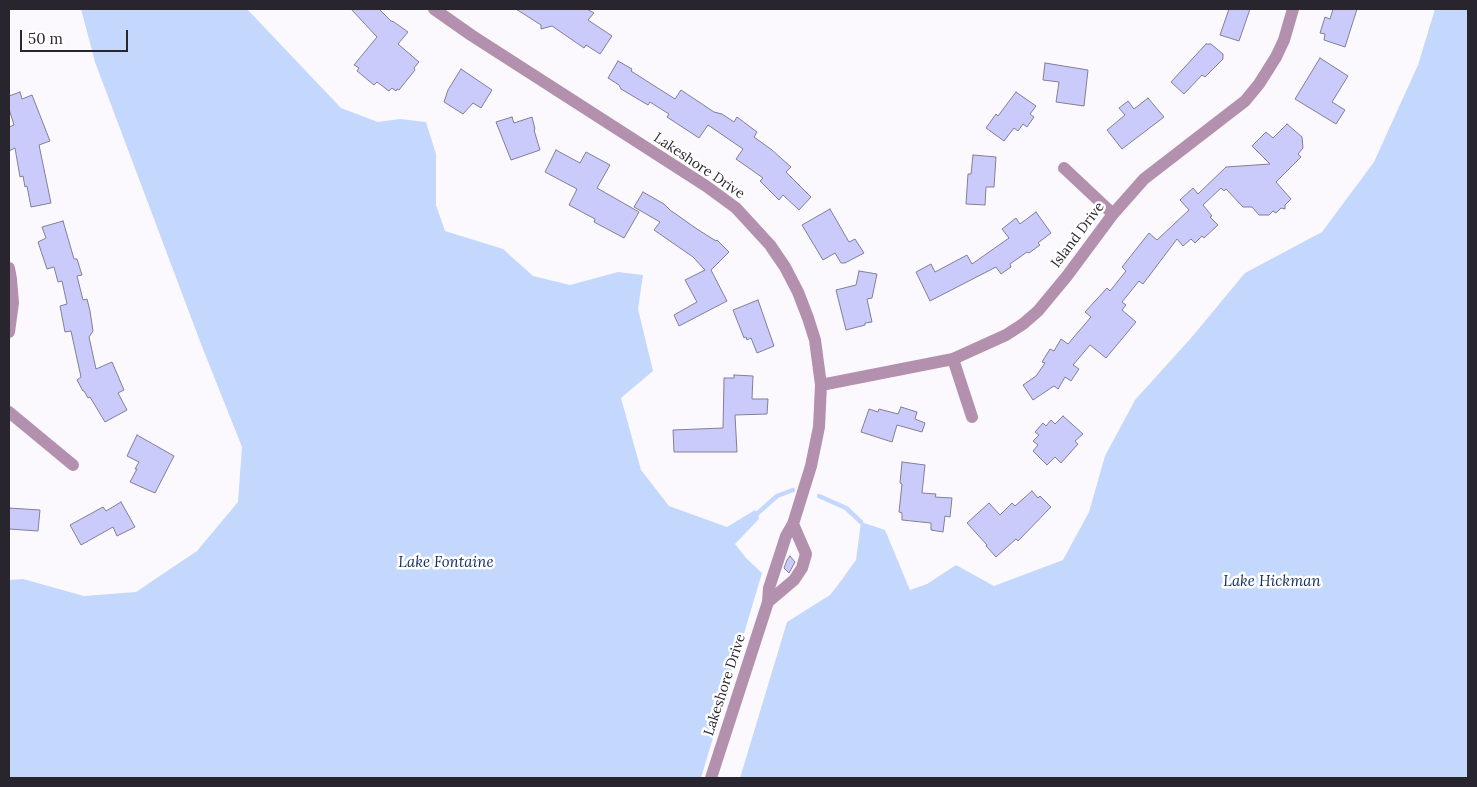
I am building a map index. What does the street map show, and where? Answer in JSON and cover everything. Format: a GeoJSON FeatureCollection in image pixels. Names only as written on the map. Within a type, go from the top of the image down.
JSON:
{"type":"FeatureCollection","features":[{"type":"Feature","properties":{"kind":"street","name":"Lakeshore Drive"},"geometry":{"type":"LineString","coordinates":[[434,9],[471,35],[706,186],[736,208],[770,245],[785,267],[798,292],[815,340],[821,385],[819,427],[811,466],[793,524],[783,545],[770,588],[768,602],[711,778]]}},
{"type":"Feature","properties":{"kind":"street","name":"Island Drive"},"geometry":{"type":"LineString","coordinates":[[821,385],[953,358],[1006,335],[1023,324],[1038,311],[1067,276],[1112,214],[1144,179],[1245,101],[1259,84],[1276,57],[1284,40],[1293,9]]}},
{"type":"Feature","properties":{"kind":"street"},"geometry":{"type":"LineString","coordinates":[[1064,168],[1112,214]]}},
{"type":"Feature","properties":{"kind":"street"},"geometry":{"type":"LineString","coordinates":[[9,268],[13,303],[9,332]]}},
{"type":"Feature","properties":{"kind":"street"},"geometry":{"type":"LineString","coordinates":[[953,358],[972,418]]}},
{"type":"Feature","properties":{"kind":"street"},"geometry":{"type":"LineString","coordinates":[[9,412],[74,465]]}},
{"type":"Feature","properties":{"kind":"street"},"geometry":{"type":"LineString","coordinates":[[768,602],[794,580],[802,568],[806,554],[793,524]]}},
{"type":"Feature","properties":{"kind":"water","name":"Lake Fontaine"},"geometry":{"type":"Polygon","coordinates":[[[81,9],[247,9],[341,108],[378,122],[400,119],[426,122],[436,154],[436,205],[445,231],[503,249],[533,276],[570,285],[618,272],[643,275],[638,309],[653,371],[621,398],[641,470],[669,506],[727,527],[755,510],[758,513],[759,519],[735,544],[762,573],[701,778],[9,778],[9,580],[23,579],[84,596],[136,592],[197,551],[238,502],[242,447],[201,344],[95,62],[81,9]]]}},
{"type":"Feature","properties":{"kind":"water","name":"Lake Hickman"},"geometry":{"type":"Polygon","coordinates":[[[1435,9],[1468,9],[1468,778],[740,778],[787,622],[830,595],[838,585],[856,560],[861,522],[885,530],[910,590],[927,584],[956,565],[994,586],[1063,560],[1089,512],[1105,456],[1135,400],[1191,338],[1245,273],[1322,232],[1374,162],[1418,65],[1435,9]]]}},
{"type":"Feature","properties":{"kind":"building"},"geometry":{"type":"Polygon","coordinates":[[[351,9],[379,9],[391,21],[408,32],[398,44],[419,62],[399,90],[397,89],[396,91],[392,88],[389,91],[377,82],[374,85],[357,71],[359,68],[354,65],[377,37],[351,9]]]}},
{"type":"Feature","properties":{"kind":"building"},"geometry":{"type":"Polygon","coordinates":[[[516,9],[587,9],[594,13],[588,20],[612,36],[600,54],[586,45],[584,48],[552,26],[541,29],[541,25],[516,9]]]}},
{"type":"Feature","properties":{"kind":"building"},"geometry":{"type":"Polygon","coordinates":[[[1229,9],[1250,9],[1239,41],[1220,35],[1229,9]]]}},
{"type":"Feature","properties":{"kind":"building"},"geometry":{"type":"Polygon","coordinates":[[[1333,9],[1357,9],[1345,47],[1324,40],[1325,34],[1320,33],[1325,17],[1330,19],[1333,9]]]}},
{"type":"Feature","properties":{"kind":"building"},"geometry":{"type":"Polygon","coordinates":[[[1206,44],[1211,44],[1223,54],[1223,59],[1205,77],[1202,75],[1184,94],[1171,82],[1206,44]]]}},
{"type":"Feature","properties":{"kind":"building"},"geometry":{"type":"Polygon","coordinates":[[[1320,58],[1348,76],[1332,102],[1345,110],[1336,124],[1295,99],[1320,58]]]}},
{"type":"Feature","properties":{"kind":"building"},"geometry":{"type":"Polygon","coordinates":[[[618,61],[675,99],[681,90],[714,112],[722,114],[734,122],[737,117],[757,132],[754,137],[791,167],[786,172],[811,197],[799,210],[783,195],[779,200],[760,181],[763,178],[736,159],[743,149],[708,125],[699,138],[667,117],[669,114],[650,102],[648,105],[621,89],[619,85],[608,78],[618,61]]]}},
{"type":"Feature","properties":{"kind":"building"},"geometry":{"type":"Polygon","coordinates":[[[1045,63],[1088,70],[1084,106],[1056,102],[1059,82],[1043,80],[1045,63]]]}},
{"type":"Feature","properties":{"kind":"building"},"geometry":{"type":"Polygon","coordinates":[[[461,69],[492,90],[481,108],[473,103],[463,114],[444,102],[448,90],[461,69]]]}},
{"type":"Feature","properties":{"kind":"building"},"geometry":{"type":"Polygon","coordinates":[[[20,92],[22,99],[32,95],[50,141],[39,145],[51,203],[31,207],[27,186],[25,187],[23,176],[20,177],[15,148],[9,151],[9,127],[14,125],[9,109],[9,96],[20,92]]]}},
{"type":"Feature","properties":{"kind":"building"},"geometry":{"type":"Polygon","coordinates":[[[1016,92],[1036,106],[1030,114],[1034,117],[1027,127],[1023,124],[1018,131],[1014,128],[1004,141],[986,128],[996,114],[998,116],[1016,92]]]}},
{"type":"Feature","properties":{"kind":"building"},"geometry":{"type":"Polygon","coordinates":[[[1148,98],[1164,117],[1122,149],[1107,130],[1125,115],[1119,108],[1128,101],[1134,109],[1148,98]]]}},
{"type":"Feature","properties":{"kind":"building"},"geometry":{"type":"Polygon","coordinates":[[[512,117],[514,123],[532,117],[540,150],[511,160],[496,122],[512,117]]]}},
{"type":"Feature","properties":{"kind":"building"},"geometry":{"type":"Polygon","coordinates":[[[1287,124],[1302,137],[1303,148],[1298,154],[1301,157],[1276,182],[1291,199],[1285,205],[1285,209],[1281,208],[1276,213],[1273,211],[1269,215],[1259,215],[1252,207],[1243,207],[1226,189],[1224,191],[1221,188],[1203,205],[1212,216],[1210,217],[1218,225],[1204,238],[1202,236],[1195,243],[1191,239],[1183,246],[1177,239],[1143,284],[1139,281],[1122,302],[1126,305],[1122,310],[1136,322],[1106,358],[1090,345],[1073,365],[1079,369],[1071,381],[1065,377],[1058,389],[1054,386],[1033,400],[1023,385],[1036,376],[1045,363],[1042,362],[1050,349],[1054,351],[1061,339],[1068,344],[1091,317],[1085,312],[1107,288],[1110,291],[1126,271],[1122,267],[1149,233],[1157,240],[1189,210],[1180,200],[1193,188],[1198,194],[1226,167],[1270,164],[1252,146],[1266,132],[1273,138],[1287,124]]]}},
{"type":"Feature","properties":{"kind":"building"},"geometry":{"type":"Polygon","coordinates":[[[556,150],[580,163],[586,152],[610,165],[597,188],[639,212],[624,238],[594,222],[595,219],[569,205],[577,189],[545,172],[556,150]]]}},
{"type":"Feature","properties":{"kind":"building"},"geometry":{"type":"Polygon","coordinates":[[[973,155],[996,157],[994,187],[986,187],[985,205],[966,204],[968,174],[971,174],[973,155]]]}},
{"type":"Feature","properties":{"kind":"building"},"geometry":{"type":"Polygon","coordinates":[[[643,192],[664,204],[697,229],[717,240],[729,252],[711,270],[727,301],[679,326],[674,315],[697,302],[685,280],[705,270],[693,257],[654,230],[660,222],[634,207],[643,192]]]}},
{"type":"Feature","properties":{"kind":"building"},"geometry":{"type":"Polygon","coordinates":[[[830,209],[849,242],[855,239],[864,253],[845,263],[841,263],[835,253],[823,260],[802,225],[830,209]]]}},
{"type":"Feature","properties":{"kind":"building"},"geometry":{"type":"Polygon","coordinates":[[[1036,212],[1051,233],[1038,243],[1040,245],[1010,264],[1011,267],[1001,274],[996,267],[930,301],[916,272],[931,264],[935,272],[967,255],[972,264],[1009,238],[1002,229],[1016,218],[1020,224],[1036,212]]]}},
{"type":"Feature","properties":{"kind":"building"},"geometry":{"type":"Polygon","coordinates":[[[63,221],[74,259],[77,259],[82,275],[77,276],[83,300],[87,299],[90,311],[93,331],[89,337],[96,369],[112,362],[124,390],[118,393],[127,410],[105,422],[77,380],[81,377],[71,331],[65,332],[60,306],[67,304],[62,281],[58,282],[54,267],[47,269],[38,242],[46,238],[42,227],[63,221]]]}},
{"type":"Feature","properties":{"kind":"building"},"geometry":{"type":"Polygon","coordinates":[[[859,271],[877,274],[872,298],[867,299],[872,322],[846,330],[836,290],[856,285],[859,271]]]}},
{"type":"Feature","properties":{"kind":"building"},"geometry":{"type":"Polygon","coordinates":[[[758,300],[774,346],[757,353],[751,338],[747,340],[746,337],[744,338],[733,310],[758,300]]]}},
{"type":"Feature","properties":{"kind":"building"},"geometry":{"type":"Polygon","coordinates":[[[734,375],[753,376],[752,399],[768,399],[767,414],[735,415],[737,452],[674,452],[673,430],[723,428],[724,378],[734,378],[734,375]]]}},
{"type":"Feature","properties":{"kind":"building"},"geometry":{"type":"Polygon","coordinates":[[[901,407],[917,412],[915,419],[925,423],[922,432],[897,425],[892,442],[861,432],[869,409],[878,412],[879,409],[898,414],[901,407]]]}},
{"type":"Feature","properties":{"kind":"building"},"geometry":{"type":"Polygon","coordinates":[[[1063,416],[1083,434],[1075,441],[1078,444],[1061,463],[1055,457],[1047,465],[1033,451],[1038,445],[1033,441],[1039,435],[1035,432],[1043,423],[1046,426],[1051,420],[1055,424],[1063,416]]]}},
{"type":"Feature","properties":{"kind":"building"},"geometry":{"type":"Polygon","coordinates":[[[137,435],[174,456],[155,493],[130,482],[139,462],[127,456],[137,435]]]}},
{"type":"Feature","properties":{"kind":"building"},"geometry":{"type":"Polygon","coordinates":[[[902,462],[925,465],[922,493],[936,494],[935,497],[952,498],[950,517],[945,516],[943,532],[931,530],[931,523],[902,520],[902,513],[899,512],[902,462]]]}},
{"type":"Feature","properties":{"kind":"building"},"geometry":{"type":"Polygon","coordinates":[[[1032,491],[1051,507],[1018,541],[1016,539],[996,557],[967,523],[989,503],[1000,515],[1012,503],[1015,506],[1032,491]]]}},
{"type":"Feature","properties":{"kind":"building"},"geometry":{"type":"Polygon","coordinates":[[[121,502],[135,527],[117,536],[113,527],[81,545],[70,525],[103,507],[106,511],[121,502]]]}},
{"type":"Feature","properties":{"kind":"building"},"geometry":{"type":"Polygon","coordinates":[[[9,508],[40,510],[38,531],[9,529],[9,508]]]}},
{"type":"Feature","properties":{"kind":"building"},"geometry":{"type":"Polygon","coordinates":[[[790,556],[795,562],[789,573],[784,568],[790,556]]]}},
{"type":"Feature","properties":{"kind":"waterway"},"geometry":{"type":"LineString","coordinates":[[758,513],[777,496],[793,490]]}},
{"type":"Feature","properties":{"kind":"waterway"},"geometry":{"type":"LineString","coordinates":[[819,496],[846,508],[861,522]]}}]}
